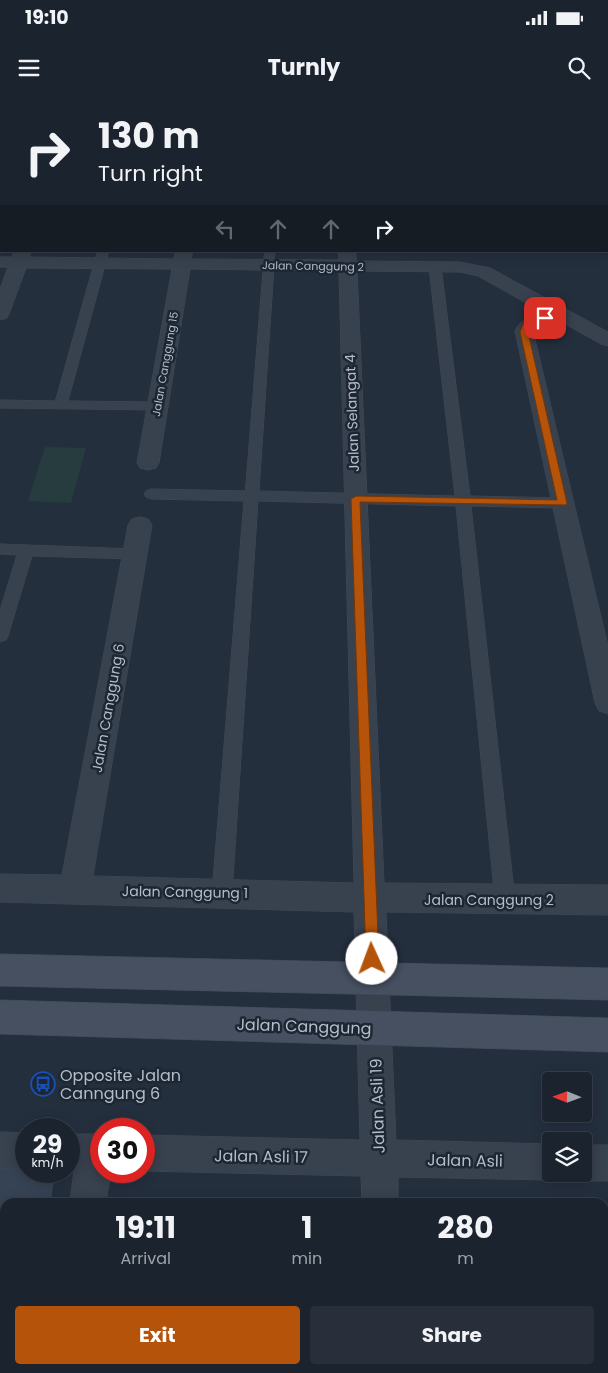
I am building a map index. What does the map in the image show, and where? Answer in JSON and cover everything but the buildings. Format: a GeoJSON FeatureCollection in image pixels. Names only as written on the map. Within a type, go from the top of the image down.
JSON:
{"type":"FeatureCollection","features":[{"type":"Feature","properties":{"kind":"main road"},"geometry":{"type":"LineString","coordinates":[[0,970],[608,984]]}},
{"type":"Feature","properties":{"kind":"main road","name":"Jalan Canggung"},"geometry":{"type":"LineString","coordinates":[[0,1017],[608,1035]]}},
{"type":"Feature","properties":{"kind":"street","name":"Jalan Canggung 2"},"geometry":{"type":"LineString","coordinates":[[0,262],[21,257],[269,258],[347,259],[435,267],[460,267],[484,272],[608,340]]}},
{"type":"Feature","properties":{"kind":"street"},"geometry":{"type":"LineString","coordinates":[[0,314],[21,257]]}},
{"type":"Feature","properties":{"kind":"street","name":"Jalan Canggung 15"},"geometry":{"type":"LineString","coordinates":[[148,463],[183,258]]}},
{"type":"Feature","properties":{"kind":"street","name":"Jalan Selangat 4"},"geometry":{"type":"LineString","coordinates":[[347,259],[373,979]]}},
{"type":"Feature","properties":{"kind":"street"},"geometry":{"type":"LineString","coordinates":[[561,313],[530,324],[524,328],[524,332],[608,703]]}},
{"type":"Feature","properties":{"kind":"street","name":"Jalan Canggung 6"},"geometry":{"type":"LineString","coordinates":[[75,890],[140,525]]}},
{"type":"Feature","properties":{"kind":"street","name":"Jalan Canggung 1"},"geometry":{"type":"LineString","coordinates":[[0,888],[222,893],[370,899]]}},
{"type":"Feature","properties":{"kind":"street","name":"Jalan Canggung 2"},"geometry":{"type":"LineString","coordinates":[[370,899],[608,900]]}},
{"type":"Feature","properties":{"kind":"street","name":"Jalan Asli 19"},"geometry":{"type":"LineString","coordinates":[[373,979],[380,1198]]}},
{"type":"Feature","properties":{"kind":"street"},"geometry":{"type":"LineString","coordinates":[[0,1150],[15,1151]]}},
{"type":"Feature","properties":{"kind":"street"},"geometry":{"type":"LineString","coordinates":[[88,1152],[88,1198]]}},
{"type":"Feature","properties":{"kind":"street","name":"Jalan Asli 17"},"geometry":{"type":"LineString","coordinates":[[155,1153],[379,1158]]}},
{"type":"Feature","properties":{"kind":"street","name":"Jalan Asli"},"geometry":{"type":"LineString","coordinates":[[379,1158],[542,1162]]}},
{"type":"Feature","properties":{"kind":"street"},"geometry":{"type":"LineString","coordinates":[[592,1163],[608,1163]]}},
{"type":"Feature","properties":{"kind":"lane"},"geometry":{"type":"LineString","coordinates":[[60,405],[102,258]]}},
{"type":"Feature","properties":{"kind":"lane"},"geometry":{"type":"LineString","coordinates":[[222,893],[269,258]]}},
{"type":"Feature","properties":{"kind":"lane"},"geometry":{"type":"LineString","coordinates":[[435,267],[463,501],[506,900]]}},
{"type":"Feature","properties":{"kind":"lane"},"geometry":{"type":"LineString","coordinates":[[0,404],[158,406]]}},
{"type":"Feature","properties":{"kind":"lane"},"geometry":{"type":"LineString","coordinates":[[152,494],[562,503]]}},
{"type":"Feature","properties":{"kind":"lane"},"geometry":{"type":"LineString","coordinates":[[0,549],[135,554]]}},
{"type":"Feature","properties":{"kind":"lane"},"geometry":{"type":"LineString","coordinates":[[0,636],[26,550]]}},
{"type":"Feature","properties":{"kind":"green space"},"geometry":{"type":"Polygon","coordinates":[[[45,447],[86,448],[71,503],[28,501],[45,447]]]}},
{"type":"Feature","properties":{"kind":"place","name":"Opposite Jalan Canngung 6"},"geometry":{"type":"Point","coordinates":[43,1084]}},
{"type":"Feature","properties":{"kind":"route"},"geometry":{"type":"LineString","coordinates":[[372,959],[356,499],[562,503],[524,332],[526,326],[545,318]]}}]}
